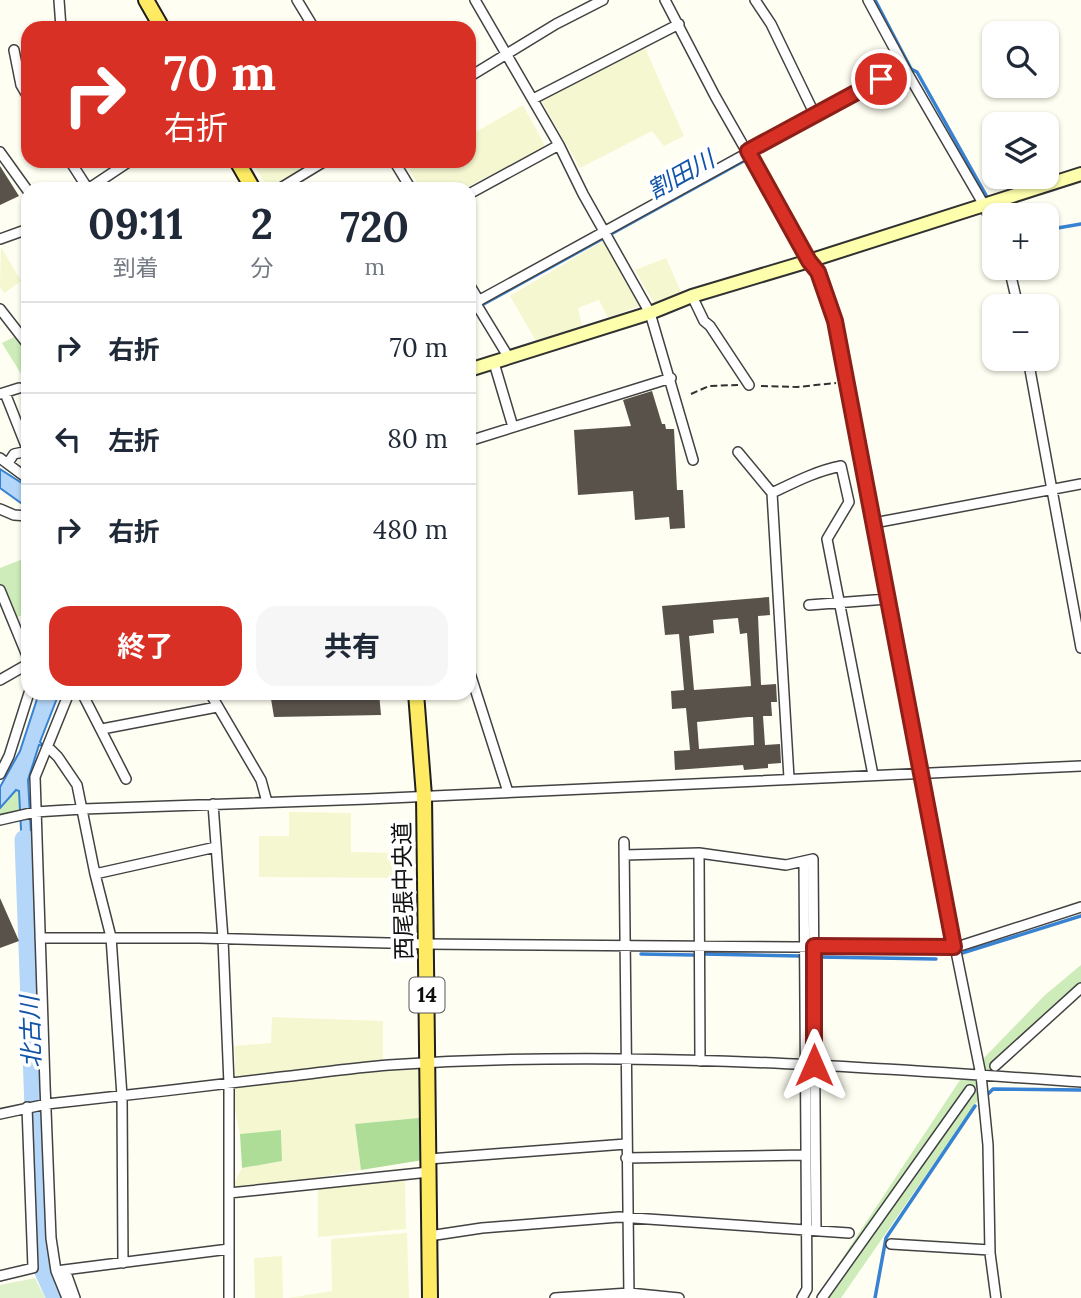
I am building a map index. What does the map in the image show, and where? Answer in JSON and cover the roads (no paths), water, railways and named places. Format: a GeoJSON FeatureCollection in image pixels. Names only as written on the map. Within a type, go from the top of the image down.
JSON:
{"type":"FeatureCollection","features":[{"type":"Feature","properties":{"kind":"main road"},"geometry":{"type":"LineString","coordinates":[[146,0],[158,21]]}},
{"type":"Feature","properties":{"kind":"main road","name":"西尾張中央道"},"geometry":{"type":"LineString","coordinates":[[417,700],[424,796],[430,1298]]}},
{"type":"Feature","properties":{"kind":"street"},"geometry":{"type":"LineString","coordinates":[[59,0],[60,21]]}},
{"type":"Feature","properties":{"kind":"street"},"geometry":{"type":"LineString","coordinates":[[297,0],[310,21]]}},
{"type":"Feature","properties":{"kind":"street"},"geometry":{"type":"LineString","coordinates":[[475,0],[559,145],[650,313],[693,460]]}},
{"type":"Feature","properties":{"kind":"street"},"geometry":{"type":"LineString","coordinates":[[476,72],[506,53],[604,0]]}},
{"type":"Feature","properties":{"kind":"street"},"geometry":{"type":"LineString","coordinates":[[665,0],[715,96],[809,261],[818,272],[828,297],[842,350],[920,773],[981,1075],[988,1145],[990,1250],[996,1298]]}},
{"type":"Feature","properties":{"kind":"street"},"geometry":{"type":"LineString","coordinates":[[755,0],[771,24],[815,115]]}},
{"type":"Feature","properties":{"kind":"street"},"geometry":{"type":"LineString","coordinates":[[868,0],[905,70],[983,203]]}},
{"type":"Feature","properties":{"kind":"street"},"geometry":{"type":"LineString","coordinates":[[533,99],[679,24]]}},
{"type":"Feature","properties":{"kind":"street"},"geometry":{"type":"LineString","coordinates":[[13,50],[21,85]]}},
{"type":"Feature","properties":{"kind":"street"},"geometry":{"type":"LineString","coordinates":[[509,358],[476,305],[749,155],[815,115],[905,70]]}},
{"type":"Feature","properties":{"kind":"street"},"geometry":{"type":"LineString","coordinates":[[476,190],[559,145]]}},
{"type":"Feature","properties":{"kind":"street"},"geometry":{"type":"LineString","coordinates":[[0,152],[22,182]]}},
{"type":"Feature","properties":{"kind":"street"},"geometry":{"type":"LineString","coordinates":[[99,182],[120,168]]}},
{"type":"Feature","properties":{"kind":"street"},"geometry":{"type":"LineString","coordinates":[[290,182],[314,168]]}},
{"type":"Feature","properties":{"kind":"street"},"geometry":{"type":"LineString","coordinates":[[990,203],[1081,174]]}},
{"type":"Feature","properties":{"kind":"street"},"geometry":{"type":"LineString","coordinates":[[476,368],[650,313],[692,296],[982,206]]}},
{"type":"Feature","properties":{"kind":"street"},"geometry":{"type":"LineString","coordinates":[[0,239],[21,232]]}},
{"type":"Feature","properties":{"kind":"street"},"geometry":{"type":"LineString","coordinates":[[692,296],[704,321],[749,385]]}},
{"type":"Feature","properties":{"kind":"street"},"geometry":{"type":"LineString","coordinates":[[0,309],[21,333]]}},
{"type":"Feature","properties":{"kind":"street"},"geometry":{"type":"LineString","coordinates":[[494,363],[513,427]]}},
{"type":"Feature","properties":{"kind":"street"},"geometry":{"type":"LineString","coordinates":[[1030,371],[1081,648]]}},
{"type":"Feature","properties":{"kind":"street"},"geometry":{"type":"LineString","coordinates":[[476,439],[671,378]]}},
{"type":"Feature","properties":{"kind":"street"},"geometry":{"type":"LineString","coordinates":[[19,388],[2,393],[21,435]]}},
{"type":"Feature","properties":{"kind":"street"},"geometry":{"type":"LineString","coordinates":[[21,452],[4,461],[21,474]]}},
{"type":"Feature","properties":{"kind":"street"},"geometry":{"type":"LineString","coordinates":[[738,452],[772,493],[789,778]]}},
{"type":"Feature","properties":{"kind":"street"},"geometry":{"type":"LineString","coordinates":[[772,493],[824,469],[841,466],[849,502],[827,539],[873,775]]}},
{"type":"Feature","properties":{"kind":"street"},"geometry":{"type":"LineString","coordinates":[[874,523],[1081,484]]}},
{"type":"Feature","properties":{"kind":"street"},"geometry":{"type":"LineString","coordinates":[[0,509],[21,515]]}},
{"type":"Feature","properties":{"kind":"street"},"geometry":{"type":"LineString","coordinates":[[0,519],[21,512]]}},
{"type":"Feature","properties":{"kind":"street"},"geometry":{"type":"LineString","coordinates":[[0,590],[21,641]]}},
{"type":"Feature","properties":{"kind":"street"},"geometry":{"type":"LineString","coordinates":[[809,606],[887,599]]}},
{"type":"Feature","properties":{"kind":"street"},"geometry":{"type":"LineString","coordinates":[[0,680],[21,668]]}},
{"type":"Feature","properties":{"kind":"street"},"geometry":{"type":"LineString","coordinates":[[476,692],[508,792]]}},
{"type":"Feature","properties":{"kind":"street"},"geometry":{"type":"LineString","coordinates":[[0,774],[9,756],[27,700]]}},
{"type":"Feature","properties":{"kind":"street"},"geometry":{"type":"LineString","coordinates":[[66,700],[36,777],[34,813],[51,1238],[67,1298]]}},
{"type":"Feature","properties":{"kind":"street"},"geometry":{"type":"LineString","coordinates":[[86,700],[126,779]]}},
{"type":"Feature","properties":{"kind":"street"},"geometry":{"type":"LineString","coordinates":[[214,700],[261,780],[267,802]]}},
{"type":"Feature","properties":{"kind":"street"},"geometry":{"type":"LineString","coordinates":[[102,729],[217,707]]}},
{"type":"Feature","properties":{"kind":"street"},"geometry":{"type":"LineString","coordinates":[[49,748],[77,785],[94,874],[111,937],[122,1096],[123,1263]]}},
{"type":"Feature","properties":{"kind":"street"},"geometry":{"type":"LineString","coordinates":[[0,820],[34,813],[83,809],[1081,766]]}},
{"type":"Feature","properties":{"kind":"street"},"geometry":{"type":"LineString","coordinates":[[213,804],[223,939],[229,1084],[229,1298]]}},
{"type":"Feature","properties":{"kind":"street"},"geometry":{"type":"LineString","coordinates":[[624,842],[629,1296]]}},
{"type":"Feature","properties":{"kind":"street"},"geometry":{"type":"LineString","coordinates":[[94,874],[216,847]]}},
{"type":"Feature","properties":{"kind":"street"},"geometry":{"type":"LineString","coordinates":[[624,855],[699,853],[786,864],[813,859],[809,946],[811,1230],[807,1289],[802,1298]]}},
{"type":"Feature","properties":{"kind":"street"},"geometry":{"type":"LineString","coordinates":[[699,853],[700,1061]]}},
{"type":"Feature","properties":{"kind":"street"},"geometry":{"type":"LineString","coordinates":[[40,938],[111,937],[426,944],[954,947],[1081,907]]}},
{"type":"Feature","properties":{"kind":"street"},"geometry":{"type":"LineString","coordinates":[[995,1066],[1081,988]]}},
{"type":"Feature","properties":{"kind":"street"},"geometry":{"type":"LineString","coordinates":[[0,1114],[29,1106],[387,1065],[544,1059],[810,1065],[1081,1082]]}},
{"type":"Feature","properties":{"kind":"street"},"geometry":{"type":"LineString","coordinates":[[810,1065],[806,1155],[811,1230]]}},
{"type":"Feature","properties":{"kind":"street"},"geometry":{"type":"LineString","coordinates":[[822,1298],[970,1090]]}},
{"type":"Feature","properties":{"kind":"street"},"geometry":{"type":"LineString","coordinates":[[0,1276],[33,1268],[29,1106]]}},
{"type":"Feature","properties":{"kind":"street"},"geometry":{"type":"LineString","coordinates":[[229,1193],[429,1166],[626,1144]]}},
{"type":"Feature","properties":{"kind":"street"},"geometry":{"type":"LineString","coordinates":[[626,1158],[806,1155]]}},
{"type":"Feature","properties":{"kind":"street"},"geometry":{"type":"LineString","coordinates":[[429,1236],[482,1228],[627,1217],[849,1233]]}},
{"type":"Feature","properties":{"kind":"street"},"geometry":{"type":"LineString","coordinates":[[891,1244],[990,1250]]}},
{"type":"Feature","properties":{"kind":"street"},"geometry":{"type":"LineString","coordinates":[[61,1270],[229,1249]]}},
{"type":"Feature","properties":{"kind":"street"},"geometry":{"type":"LineString","coordinates":[[61,1270],[75,1298]]}},
{"type":"Feature","properties":{"kind":"street"},"geometry":{"type":"LineString","coordinates":[[555,1298],[679,1298]]}},
{"type":"Feature","properties":{"kind":"water"},"geometry":{"type":"Polygon","coordinates":[[[0,469],[21,482],[21,503],[0,488],[0,469]]]}},
{"type":"Feature","properties":{"kind":"water"},"geometry":{"type":"Polygon","coordinates":[[[37,700],[56,700],[40,742],[44,746],[39,745],[28,780],[33,868],[23,868],[19,791],[16,790],[0,808],[0,787],[20,751],[37,700]]]}},
{"type":"Feature","properties":{"kind":"waterway"},"geometry":{"type":"LineString","coordinates":[[875,0],[911,69],[917,72],[987,197]]}},
{"type":"Feature","properties":{"kind":"waterway","name":"割田川"},"geometry":{"type":"LineString","coordinates":[[476,308],[911,69]]}},
{"type":"Feature","properties":{"kind":"waterway"},"geometry":{"type":"LineString","coordinates":[[1059,228],[1081,224]]}},
{"type":"Feature","properties":{"kind":"waterway","name":"北古川"},"geometry":{"type":"LineString","coordinates":[[25,840],[40,1241],[44,1269],[57,1298]]}},
{"type":"Feature","properties":{"kind":"waterway"},"geometry":{"type":"LineString","coordinates":[[959,954],[1081,916]]}},
{"type":"Feature","properties":{"kind":"waterway"},"geometry":{"type":"LineString","coordinates":[[641,954],[693,955]]}},
{"type":"Feature","properties":{"kind":"waterway"},"geometry":{"type":"LineString","coordinates":[[703,954],[800,956]]}},
{"type":"Feature","properties":{"kind":"waterway"},"geometry":{"type":"LineString","coordinates":[[819,957],[936,959]]}},
{"type":"Feature","properties":{"kind":"waterway"},"geometry":{"type":"LineString","coordinates":[[987,1095],[993,1089],[1081,1090]]}},
{"type":"Feature","properties":{"kind":"waterway"},"geometry":{"type":"LineString","coordinates":[[875,1298],[886,1238],[975,1106]]}}]}
